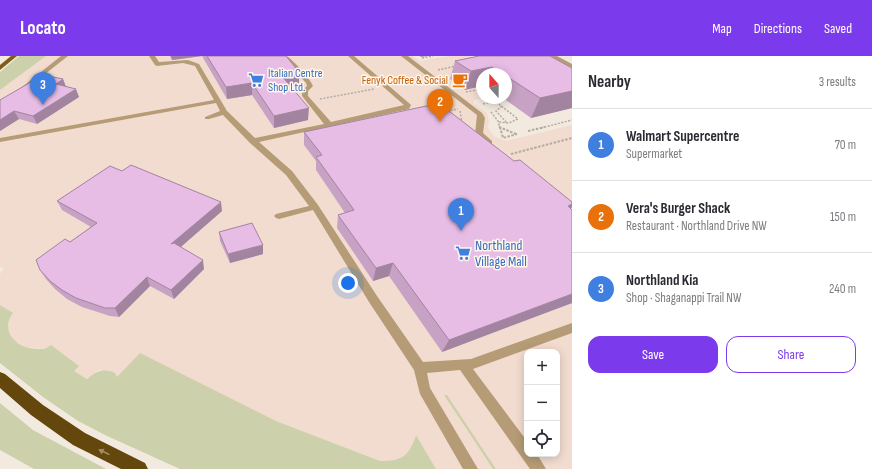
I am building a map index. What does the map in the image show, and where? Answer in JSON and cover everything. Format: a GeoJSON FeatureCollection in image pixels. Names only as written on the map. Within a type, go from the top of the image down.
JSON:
{"type":"FeatureCollection","features":[{"type":"Feature","properties":{"kind":"highway"},"geometry":{"type":"LineString","coordinates":[[0,379],[37,410],[79,439],[139,469]]}},
{"type":"Feature","properties":{"kind":"main road"},"geometry":{"type":"LineString","coordinates":[[0,68],[14,56]]}},
{"type":"Feature","properties":{"kind":"street"},"geometry":{"type":"LineString","coordinates":[[19,93],[64,56]]}},
{"type":"Feature","properties":{"kind":"street"},"geometry":{"type":"LineString","coordinates":[[152,56],[155,63],[160,65],[187,62],[194,63],[224,112],[253,141],[289,172],[315,207],[373,299],[420,368],[424,390],[471,469]]}},
{"type":"Feature","properties":{"kind":"street"},"geometry":{"type":"LineString","coordinates":[[285,56],[309,83],[310,86],[305,91],[305,96],[329,125]]}},
{"type":"Feature","properties":{"kind":"street"},"geometry":{"type":"LineString","coordinates":[[253,141],[406,109],[408,106],[351,56]]}},
{"type":"Feature","properties":{"kind":"street"},"geometry":{"type":"LineString","coordinates":[[404,56],[480,114],[479,134],[496,148]]}},
{"type":"Feature","properties":{"kind":"street"},"geometry":{"type":"LineString","coordinates":[[553,56],[572,66]]}},
{"type":"Feature","properties":{"kind":"street"},"geometry":{"type":"LineString","coordinates":[[0,140],[218,100]]}},
{"type":"Feature","properties":{"kind":"street"},"geometry":{"type":"LineString","coordinates":[[207,118],[224,112]]}},
{"type":"Feature","properties":{"kind":"street"},"geometry":{"type":"LineString","coordinates":[[279,216],[315,207]]}},
{"type":"Feature","properties":{"kind":"street"},"geometry":{"type":"LineString","coordinates":[[420,368],[464,366],[572,328]]}},
{"type":"Feature","properties":{"kind":"street"},"geometry":{"type":"LineString","coordinates":[[464,366],[538,469]]}},
{"type":"Feature","properties":{"kind":"path"},"geometry":{"type":"LineString","coordinates":[[419,58],[433,56]]}},
{"type":"Feature","properties":{"kind":"path"},"geometry":{"type":"LineString","coordinates":[[435,70],[458,66]]}},
{"type":"Feature","properties":{"kind":"path"},"geometry":{"type":"LineString","coordinates":[[446,68],[453,73]]}},
{"type":"Feature","properties":{"kind":"path"},"geometry":{"type":"LineString","coordinates":[[465,92],[476,89]]}},
{"type":"Feature","properties":{"kind":"path"},"geometry":{"type":"LineString","coordinates":[[498,122],[507,123],[518,119],[499,104]]}},
{"type":"Feature","properties":{"kind":"path"},"geometry":{"type":"LineString","coordinates":[[502,106],[496,111],[507,123]]}},
{"type":"Feature","properties":{"kind":"path"},"geometry":{"type":"LineString","coordinates":[[456,123],[462,126],[462,116],[459,108]]}},
{"type":"Feature","properties":{"kind":"path"},"geometry":{"type":"LineString","coordinates":[[528,131],[572,120]]}},
{"type":"Feature","properties":{"kind":"path"},"geometry":{"type":"LineString","coordinates":[[499,127],[506,129],[516,134],[503,138],[499,127]]}},
{"type":"Feature","properties":{"kind":"path"},"geometry":{"type":"LineString","coordinates":[[511,154],[572,138]]}},
{"type":"Feature","properties":{"kind":"shaded area"},"geometry":{"type":"Polygon","coordinates":[[[46,56],[413,56],[420,61],[448,56],[470,56],[489,68],[476,68],[476,100],[474,100],[474,103],[487,113],[489,121],[488,128],[495,137],[506,141],[572,125],[572,469],[436,469],[416,435],[411,450],[404,456],[396,461],[380,461],[276,421],[117,377],[109,370],[99,370],[87,379],[73,371],[79,366],[45,349],[26,347],[13,340],[7,328],[8,319],[12,313],[0,305],[0,274],[4,268],[0,267],[0,90],[46,56]]]}},
{"type":"Feature","properties":{"kind":"green space"},"geometry":{"type":"Polygon","coordinates":[[[19,56],[46,56],[0,90],[0,72],[19,56]]]}},
{"type":"Feature","properties":{"kind":"green space"},"geometry":{"type":"Polygon","coordinates":[[[0,305],[13,313],[8,324],[8,329],[12,338],[16,342],[33,349],[45,349],[51,345],[79,366],[74,371],[87,379],[103,370],[115,373],[117,377],[140,353],[276,421],[380,461],[394,460],[404,456],[411,448],[416,435],[436,469],[180,469],[107,436],[78,421],[43,397],[0,363],[0,305]]]}},
{"type":"Feature","properties":{"kind":"green space"},"geometry":{"type":"Polygon","coordinates":[[[444,395],[447,395],[496,469],[493,469],[444,395]]]}},
{"type":"Feature","properties":{"kind":"green space"},"geometry":{"type":"Polygon","coordinates":[[[0,403],[33,430],[106,469],[34,469],[0,450],[0,403]]]}},
{"type":"Feature","properties":{"kind":"building"},"geometry":{"type":"Polygon","coordinates":[[[207,56],[286,56],[299,72],[281,75],[309,108],[274,116],[252,83],[226,87],[207,56]]]}},
{"type":"Feature","properties":{"kind":"building"},"geometry":{"type":"Polygon","coordinates":[[[479,56],[550,56],[572,68],[572,91],[540,98],[512,80],[512,68],[476,68],[476,70],[471,71],[455,61],[479,56]]]}},
{"type":"Feature","properties":{"kind":"building"},"geometry":{"type":"Polygon","coordinates":[[[43,75],[63,79],[56,84],[76,89],[33,116],[14,111],[0,120],[0,100],[43,75]]]}},
{"type":"Feature","properties":{"kind":"building","name":"Northland Village Mall"},"geometry":{"type":"Polygon","coordinates":[[[431,105],[437,110],[445,108],[514,161],[520,160],[572,202],[572,204],[568,206],[572,210],[572,294],[449,340],[393,263],[376,268],[338,215],[354,210],[316,157],[322,155],[304,132],[431,105]]]}},
{"type":"Feature","properties":{"kind":"building"},"geometry":{"type":"Polygon","coordinates":[[[131,165],[221,202],[171,244],[174,243],[203,260],[171,290],[147,277],[115,308],[105,308],[76,298],[62,290],[50,281],[40,270],[36,260],[65,239],[70,242],[97,223],[57,201],[110,166],[122,171],[131,165]]]}},
{"type":"Feature","properties":{"kind":"building"},"geometry":{"type":"Polygon","coordinates":[[[252,223],[263,245],[228,254],[219,232],[252,223]]]}},
{"type":"Feature","properties":{"kind":"place","name":"Italian Centre Shop Ltd."},"geometry":{"type":"Point","coordinates":[256,80]}},
{"type":"Feature","properties":{"kind":"place","name":"Fenyk Coffee & Social"},"geometry":{"type":"Point","coordinates":[460,80]}},
{"type":"Feature","properties":{"kind":"place","name":"Northland Kia"},"geometry":{"type":"Point","coordinates":[43,105]}},
{"type":"Feature","properties":{"kind":"place","name":"Vera's Burger Shack"},"geometry":{"type":"Point","coordinates":[440,122]}},
{"type":"Feature","properties":{"kind":"place","name":"Walmart Supercentre"},"geometry":{"type":"Point","coordinates":[461,231]}},
{"type":"Feature","properties":{"kind":"place","name":"Northland Village Mall"},"geometry":{"type":"Point","coordinates":[463,253]}}]}
